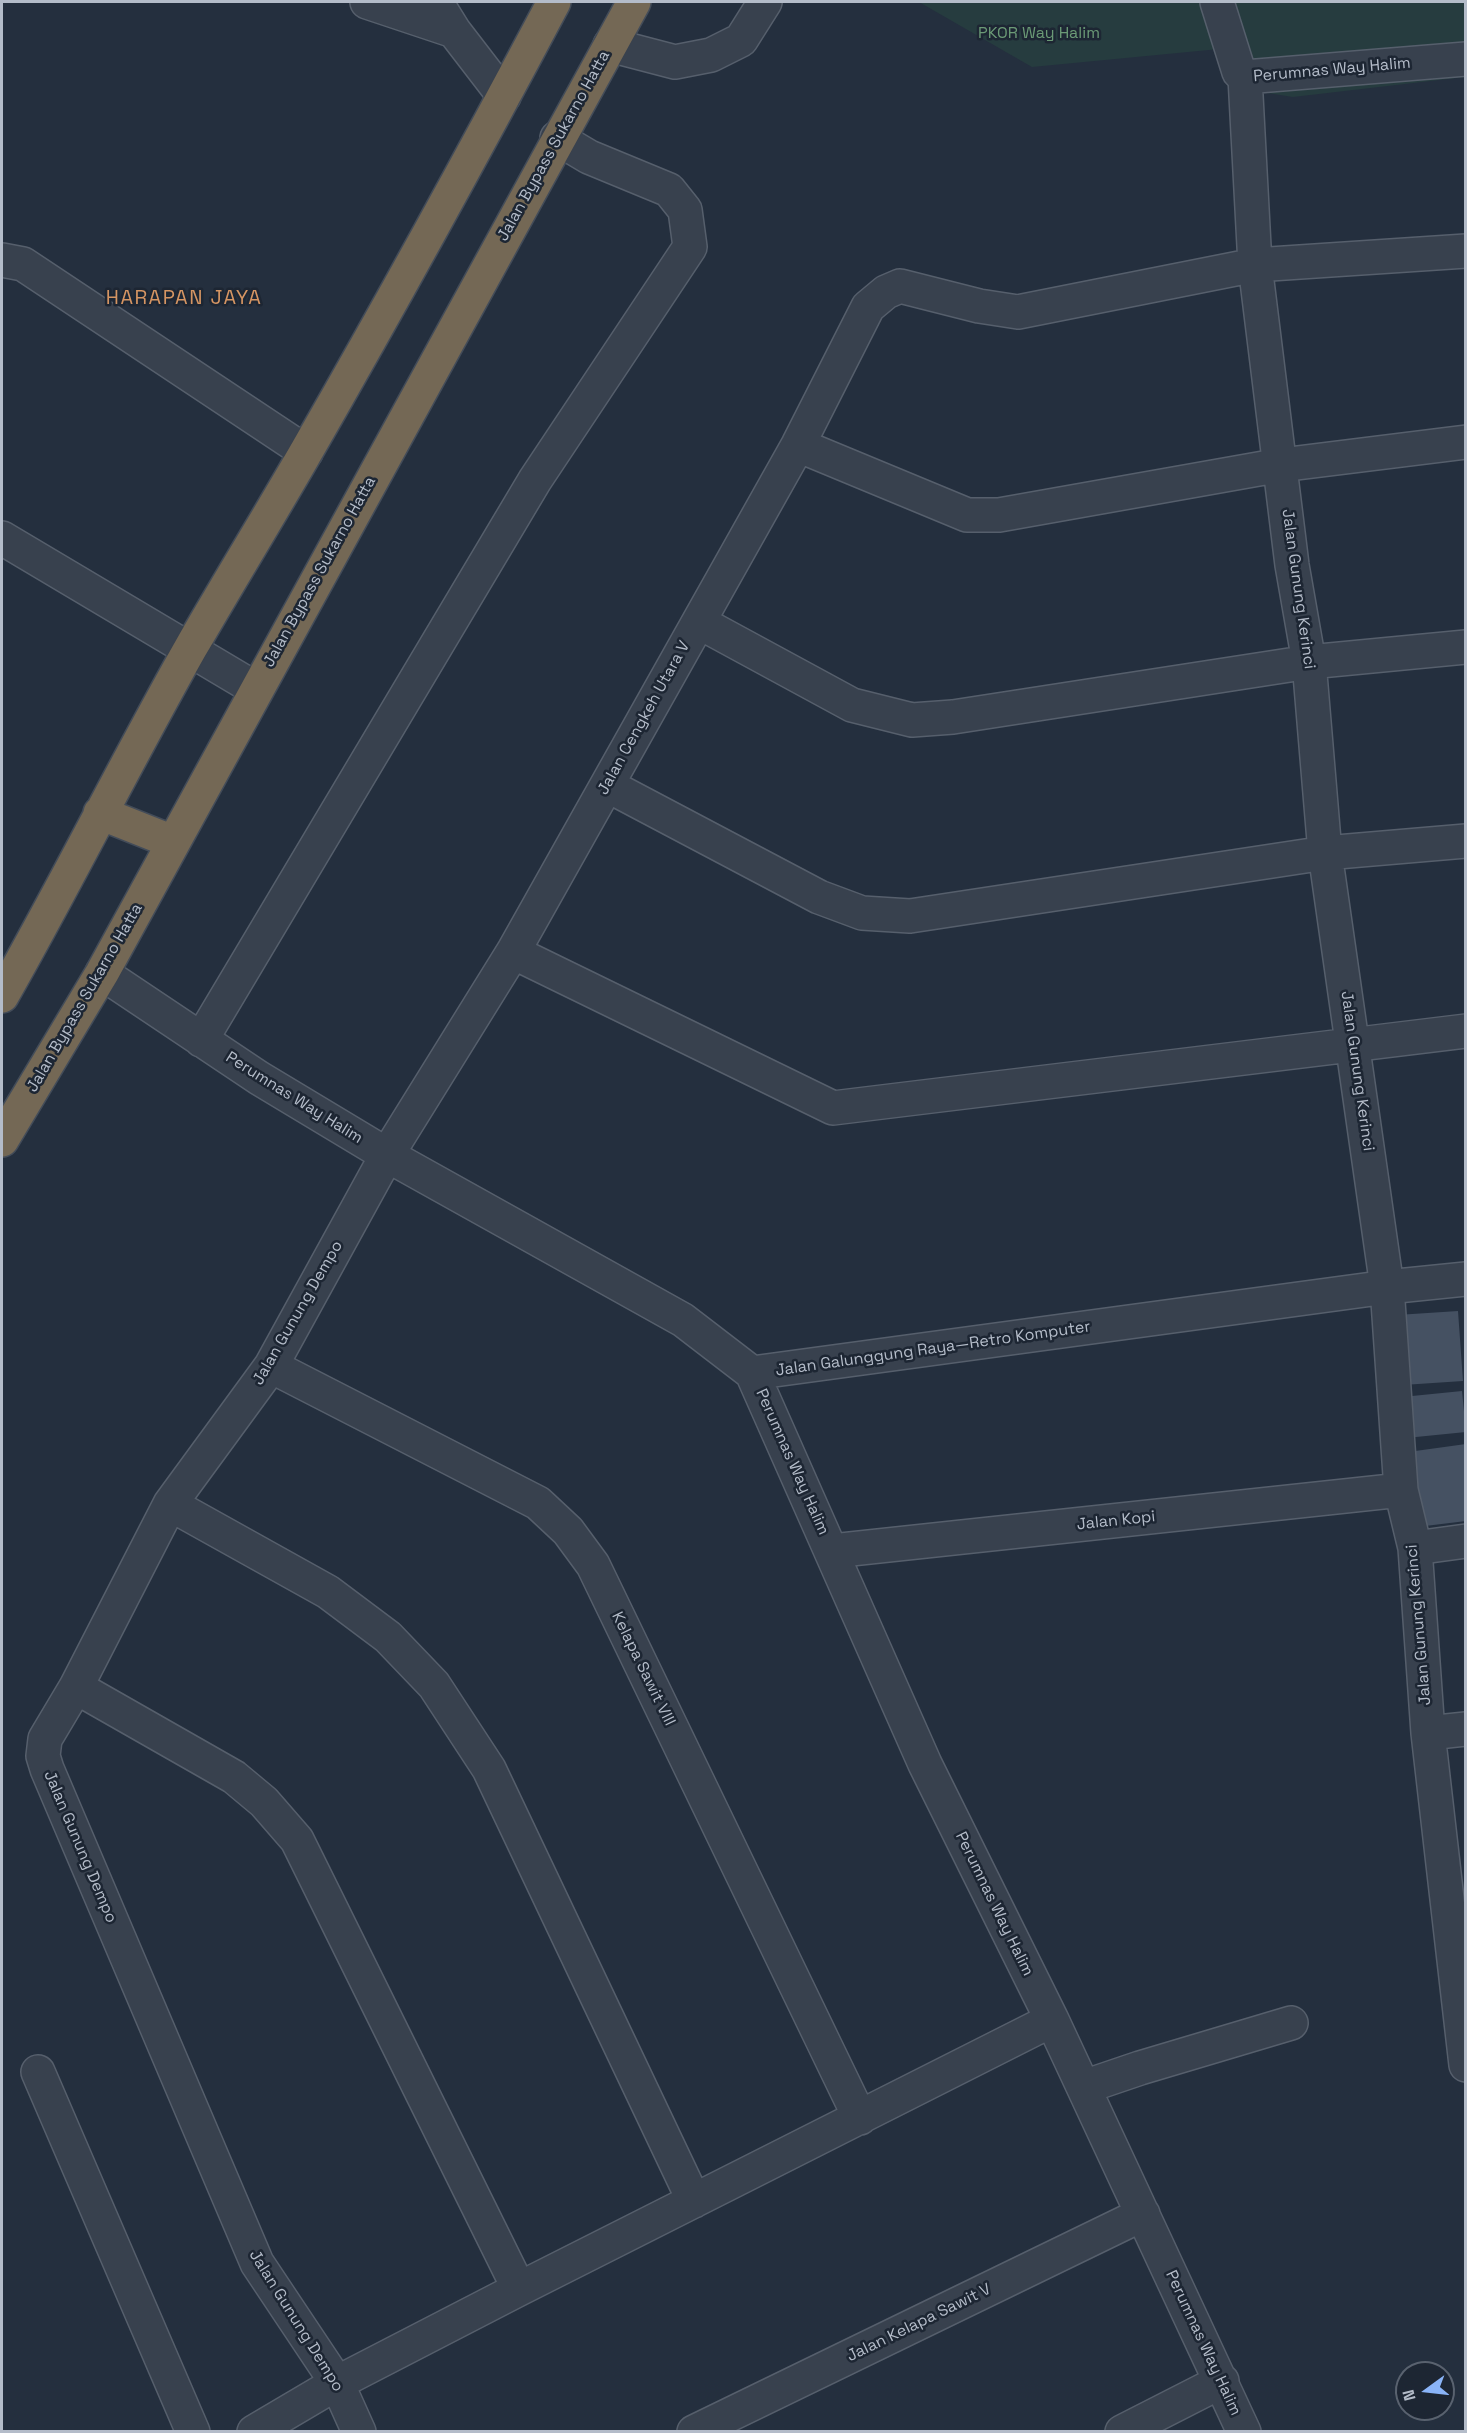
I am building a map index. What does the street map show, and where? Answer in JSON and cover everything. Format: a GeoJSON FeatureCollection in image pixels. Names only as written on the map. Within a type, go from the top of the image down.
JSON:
{"type":"FeatureCollection","features":[{"type":"Feature","properties":{"kind":"highway"},"geometry":{"type":"LineString","coordinates":[[3,990],[40,930],[100,813],[190,650],[306,452],[554,2]]}},
{"type":"Feature","properties":{"kind":"highway","name":"Jalan Bypass Sukarno Hatta"},"geometry":{"type":"LineString","coordinates":[[2,1140],[102,973],[557,138],[634,2]]}},
{"type":"Feature","properties":{"kind":"highway"},"geometry":{"type":"LineString","coordinates":[[100,813],[173,842]]}},
{"type":"Feature","properties":{"kind":"street"},"geometry":{"type":"LineString","coordinates":[[367,2],[454,31]]}},
{"type":"Feature","properties":{"kind":"street"},"geometry":{"type":"LineString","coordinates":[[436,2],[454,31],[504,96]]}},
{"type":"Feature","properties":{"kind":"street"},"geometry":{"type":"LineString","coordinates":[[610,45],[675,62],[711,55],[741,40],[765,2]]}},
{"type":"Feature","properties":{"kind":"street","name":"Perumnas Way Halim"},"geometry":{"type":"LineString","coordinates":[[1217,2],[1239,72],[1245,77],[1466,59]]}},
{"type":"Feature","properties":{"kind":"street","name":"Jalan Gunung Kerinci"},"geometry":{"type":"LineString","coordinates":[[1245,77],[1255,265],[1292,565],[1310,662],[1325,853],[1346,988],[1351,1045],[1388,1287],[1401,1490],[1414,1548],[1428,1733],[1457,1912],[1466,2065]]}},
{"type":"Feature","properties":{"kind":"street"},"geometry":{"type":"LineString","coordinates":[[201,1040],[535,480],[690,247],[685,210],[669,190],[589,157],[557,138]]}},
{"type":"Feature","properties":{"kind":"street"},"geometry":{"type":"LineString","coordinates":[[1255,265],[1466,251]]}},
{"type":"Feature","properties":{"kind":"street"},"geometry":{"type":"LineString","coordinates":[[2,260],[23,264],[306,452]]}},
{"type":"Feature","properties":{"kind":"street","name":"Jalan Cengkeh Utara V"},"geometry":{"type":"LineString","coordinates":[[387,1155],[513,952],[798,445],[868,307],[885,292],[900,286],[979,306],[1018,312],[1255,265]]}},
{"type":"Feature","properties":{"kind":"street"},"geometry":{"type":"LineString","coordinates":[[798,445],[967,515],[999,515],[1281,465],[1466,442]]}},
{"type":"Feature","properties":{"kind":"street"},"geometry":{"type":"LineString","coordinates":[[2,538],[256,689]]}},
{"type":"Feature","properties":{"kind":"street"},"geometry":{"type":"LineString","coordinates":[[699,622],[852,705],[912,720],[953,717],[1310,662],[1466,646]]}},
{"type":"Feature","properties":{"kind":"street"},"geometry":{"type":"LineString","coordinates":[[607,785],[819,897],[862,913],[910,916],[1325,853],[1466,841]]}},
{"type":"Feature","properties":{"kind":"street"},"geometry":{"type":"LineString","coordinates":[[513,952],[832,1107],[1466,1031]]}},
{"type":"Feature","properties":{"kind":"street","name":"Perumnas Way Halim"},"geometry":{"type":"LineString","coordinates":[[102,973],[259,1078],[387,1155]]}},
{"type":"Feature","properties":{"kind":"street","name":"Jalan Gunung Dempo"},"geometry":{"type":"LineString","coordinates":[[359,2432],[336,2383],[257,2264],[43,1756],[45,1739],[76,1687],[170,1504],[272,1366],[387,1155]]}},
{"type":"Feature","properties":{"kind":"street","name":"Jalan Galunggung Raya—Retro Komputer"},"geometry":{"type":"LineString","coordinates":[[387,1155],[683,1320],[752,1373],[1388,1287],[1466,1279]]}},
{"type":"Feature","properties":{"kind":"street","name":"Kelapa Sawit VIII"},"geometry":{"type":"LineString","coordinates":[[272,1366],[538,1503],[568,1531],[593,1565],[860,2118]]}},
{"type":"Feature","properties":{"kind":"street","name":"Perumnas Way Halim"},"geometry":{"type":"LineString","coordinates":[[752,1373],[925,1764],[1084,2087],[1244,2432]]}},
{"type":"Feature","properties":{"kind":"street","name":"Jalan Kopi"},"geometry":{"type":"LineString","coordinates":[[832,1551],[1401,1490]]}},
{"type":"Feature","properties":{"kind":"street"},"geometry":{"type":"LineString","coordinates":[[170,1504],[328,1592],[388,1637],[434,1684],[489,1769],[694,2200]]}},
{"type":"Feature","properties":{"kind":"street"},"geometry":{"type":"LineString","coordinates":[[1414,1548],[1466,1540]]}},
{"type":"Feature","properties":{"kind":"street"},"geometry":{"type":"LineString","coordinates":[[76,1687],[234,1777],[264,1802],[297,1840],[519,2289]]}},
{"type":"Feature","properties":{"kind":"street"},"geometry":{"type":"LineString","coordinates":[[1428,1733],[1466,1729]]}},
{"type":"Feature","properties":{"kind":"street"},"geometry":{"type":"LineString","coordinates":[[255,2432],[336,2383],[1052,2020]]}},
{"type":"Feature","properties":{"kind":"street"},"geometry":{"type":"LineString","coordinates":[[1084,2087],[1291,2023]]}},
{"type":"Feature","properties":{"kind":"street"},"geometry":{"type":"LineString","coordinates":[[38,2072],[193,2432]]}},
{"type":"Feature","properties":{"kind":"street","name":"Jalan Kelapa Sawit V"},"geometry":{"type":"LineString","coordinates":[[694,2432],[1143,2214]]}},
{"type":"Feature","properties":{"kind":"street"},"geometry":{"type":"LineString","coordinates":[[1122,2432],[1222,2381]]}},
{"type":"Feature","properties":{"kind":"green space","name":"PKOR Way Halim"},"geometry":{"type":"Polygon","coordinates":[[[919,2],[1465,2],[1465,77],[1293,97],[1261,92],[1240,47],[1032,67],[919,2]]]}},
{"type":"Feature","properties":{"kind":"building"},"geometry":{"type":"Polygon","coordinates":[[[1458,1311],[1463,1381],[1403,1385],[1397,1315],[1458,1311]]]}},
{"type":"Feature","properties":{"kind":"building"},"geometry":{"type":"Polygon","coordinates":[[[1462,1391],[1466,1432],[1406,1438],[1402,1397],[1462,1391]]]}},
{"type":"Feature","properties":{"kind":"building"},"geometry":{"type":"Polygon","coordinates":[[[1466,1444],[1466,1521],[1417,1527],[1408,1452],[1466,1444]]]}},
{"type":"Feature","properties":{"kind":"district","name":"HARAPAN JAYA"},"geometry":{"type":"Point","coordinates":[184,299]}}]}
